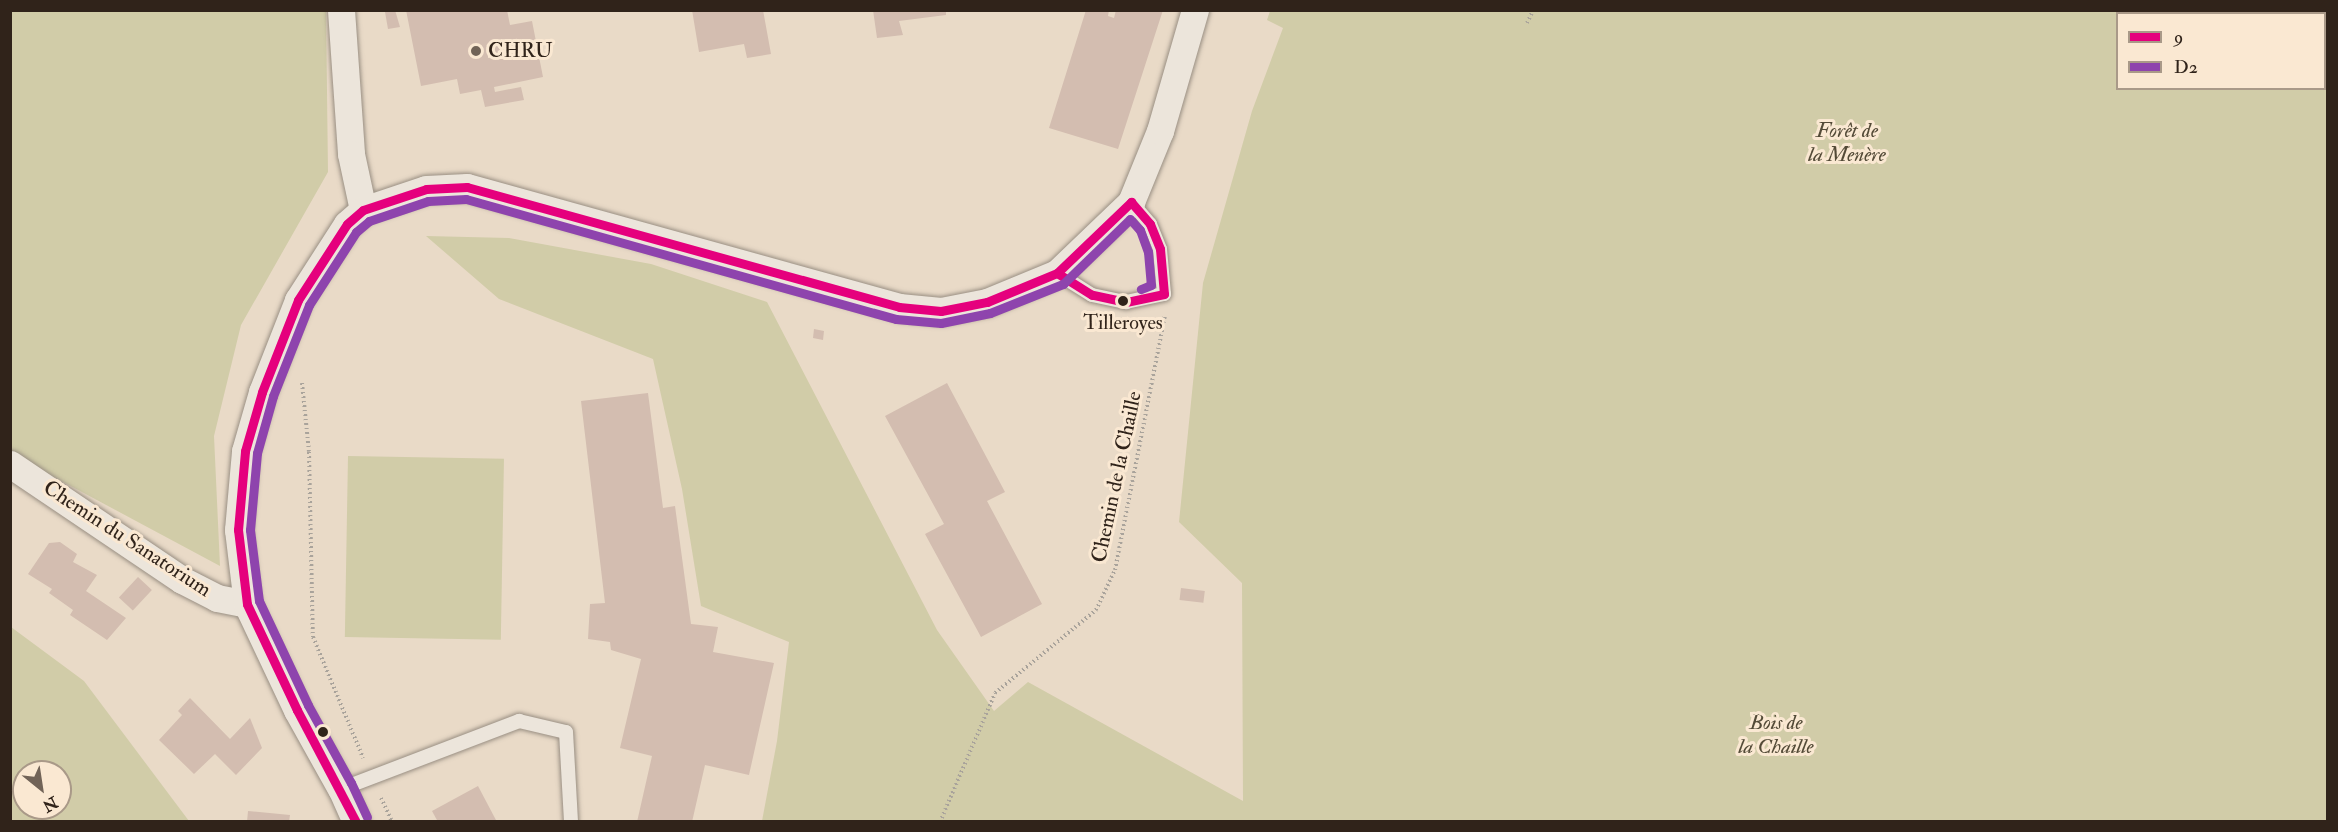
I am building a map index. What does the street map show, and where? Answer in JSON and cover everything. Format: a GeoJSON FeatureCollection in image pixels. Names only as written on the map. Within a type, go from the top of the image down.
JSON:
{"type":"FeatureCollection","features":[{"type":"Feature","properties":{"kind":"street"},"geometry":{"type":"LineString","coordinates":[[341,10],[351,154],[363,210]]}},
{"type":"Feature","properties":{"kind":"street","name":"Chemin du Sanatorium"},"geometry":{"type":"LineString","coordinates":[[356,822],[341,789],[297,710],[247,604],[238,530],[245,451],[262,392],[298,300],[347,224],[363,210],[426,189],[467,187],[899,307],[941,311],[987,302],[1057,273],[1131,202],[1160,131],[1195,10]]}},
{"type":"Feature","properties":{"kind":"street","name":"Chemin du Sanatorium"},"geometry":{"type":"LineString","coordinates":[[10,464],[182,580],[217,598],[247,604]]}},
{"type":"Feature","properties":{"kind":"lane"},"geometry":{"type":"LineString","coordinates":[[1057,273],[1092,296],[1126,302],[1164,294],[1160,249],[1150,224],[1131,202]]}},
{"type":"Feature","properties":{"kind":"lane"},"geometry":{"type":"LineString","coordinates":[[341,789],[519,721],[567,732],[571,822]]}},
{"type":"Feature","properties":{"kind":"path"},"geometry":{"type":"LineString","coordinates":[[1527,23],[1533,10]]}},
{"type":"Feature","properties":{"kind":"path","name":"Chemin de la Chaille"},"geometry":{"type":"LineString","coordinates":[[940,822],[994,693],[1096,610],[1115,570],[1165,314],[1164,294]]}},
{"type":"Feature","properties":{"kind":"path"},"geometry":{"type":"LineString","coordinates":[[302,383],[309,452],[313,638],[370,777],[392,822]]}},
{"type":"Feature","properties":{"kind":"green space"},"geometry":{"type":"Polygon","coordinates":[[[10,11],[326,11],[328,172],[241,325],[214,436],[220,566],[11,454],[10,11]]]}},
{"type":"Feature","properties":{"kind":"green space"},"geometry":{"type":"Polygon","coordinates":[[[1270,11],[2327,11],[2327,821],[762,821],[777,741],[789,642],[701,606],[682,489],[653,359],[499,299],[426,236],[509,238],[651,264],[767,302],[937,630],[994,711],[1028,682],[1243,801],[1242,583],[1179,522],[1203,283],[1252,111],[1283,28],[1267,20],[1270,11]]]}},
{"type":"Feature","properties":{"kind":"green space"},"geometry":{"type":"Polygon","coordinates":[[[348,456],[504,459],[501,640],[345,637],[348,456]]]}},
{"type":"Feature","properties":{"kind":"green space"},"geometry":{"type":"Polygon","coordinates":[[[11,627],[84,681],[189,821],[11,821],[11,627]]]}},
{"type":"Feature","properties":{"kind":"building"},"geometry":{"type":"Polygon","coordinates":[[[395,10],[400,27],[388,29],[385,12],[395,10]]]}},
{"type":"Feature","properties":{"kind":"building","name":"CHRU"},"geometry":{"type":"Polygon","coordinates":[[[406,10],[507,10],[510,25],[532,21],[543,77],[494,87],[495,92],[521,87],[524,100],[485,107],[481,90],[460,94],[457,79],[421,86],[406,10]]]}},
{"type":"Feature","properties":{"kind":"building"},"geometry":{"type":"Polygon","coordinates":[[[692,10],[763,10],[771,54],[747,58],[744,44],[699,52],[692,10]]]}},
{"type":"Feature","properties":{"kind":"building"},"geometry":{"type":"Polygon","coordinates":[[[873,10],[946,10],[946,15],[899,21],[903,35],[877,38],[873,10]]]}},
{"type":"Feature","properties":{"kind":"building"},"geometry":{"type":"Polygon","coordinates":[[[1086,10],[1109,10],[1108,16],[1114,18],[1116,10],[1163,10],[1118,149],[1049,128],[1086,10]]]}},
{"type":"Feature","properties":{"kind":"building"},"geometry":{"type":"Polygon","coordinates":[[[1131,322],[1147,325],[1145,332],[1130,329],[1131,322]]]}},
{"type":"Feature","properties":{"kind":"building"},"geometry":{"type":"Polygon","coordinates":[[[814,329],[824,331],[823,340],[813,338],[814,329]]]}},
{"type":"Feature","properties":{"kind":"building"},"geometry":{"type":"Polygon","coordinates":[[[947,383],[1005,492],[987,501],[1042,604],[981,637],[925,534],[944,524],[885,416],[947,383]]]}},
{"type":"Feature","properties":{"kind":"building"},"geometry":{"type":"Polygon","coordinates":[[[648,393],[663,508],[675,506],[691,624],[718,627],[713,652],[774,663],[749,775],[705,765],[692,822],[637,822],[652,756],[620,748],[641,659],[611,650],[610,642],[588,639],[590,604],[605,603],[581,401],[648,393]]]}},
{"type":"Feature","properties":{"kind":"building"},"geometry":{"type":"Polygon","coordinates":[[[60,542],[77,554],[73,562],[97,575],[86,591],[126,618],[107,640],[70,615],[73,610],[49,593],[52,589],[28,574],[49,543],[60,542]]]}},
{"type":"Feature","properties":{"kind":"building"},"geometry":{"type":"Polygon","coordinates":[[[138,577],[152,590],[133,610],[119,597],[138,577]]]}},
{"type":"Feature","properties":{"kind":"building"},"geometry":{"type":"Polygon","coordinates":[[[1181,588],[1205,591],[1203,603],[1180,600],[1181,588]]]}},
{"type":"Feature","properties":{"kind":"building"},"geometry":{"type":"Polygon","coordinates":[[[190,698],[230,739],[250,718],[262,748],[236,775],[215,754],[194,774],[159,740],[182,715],[178,711],[190,698]]]}},
{"type":"Feature","properties":{"kind":"building"},"geometry":{"type":"Polygon","coordinates":[[[478,786],[497,822],[438,822],[432,811],[478,786]]]}},
{"type":"Feature","properties":{"kind":"building"},"geometry":{"type":"Polygon","coordinates":[[[248,811],[290,815],[289,822],[247,822],[248,811]]]}},
{"type":"Feature","properties":{"kind":"transit line","name":"9"},"geometry":{"type":"LineString","coordinates":[[356,822],[297,710],[247,604],[238,530],[245,451],[262,392],[298,300],[347,224],[363,210],[426,189],[467,187],[899,307],[941,311],[987,302],[1057,273]]}},
{"type":"Feature","properties":{"kind":"transit line","name":"D2"},"geometry":{"type":"LineString","coordinates":[[367,817],[308,705],[259,601],[250,530],[257,453],[273,396],[309,305],[356,232],[369,221],[428,201],[466,199],[896,319],[941,323],[990,313],[1063,284],[1130,219],[1140,230],[1148,252],[1151,285],[1141,289]]}},
{"type":"Feature","properties":{"kind":"transit line","name":"9"},"geometry":{"type":"LineString","coordinates":[[1131,202],[1150,224],[1160,249],[1164,294],[1126,302],[1092,295],[1057,273],[1131,202]]}},
{"type":"Feature","properties":{"kind":"place","name":"CHRU"},"geometry":{"type":"Point","coordinates":[476,51]}},
{"type":"Feature","properties":{"kind":"place","name":"Tilleroyes"},"geometry":{"type":"Point","coordinates":[1123,301]}},
{"type":"Feature","properties":{"kind":"park label","name":"Forêt de la Menère"},"geometry":{"type":"Point","coordinates":[1847,143]}},
{"type":"Feature","properties":{"kind":"park label","name":"Bois de la Chaille"},"geometry":{"type":"Point","coordinates":[1776,735]}}]}
